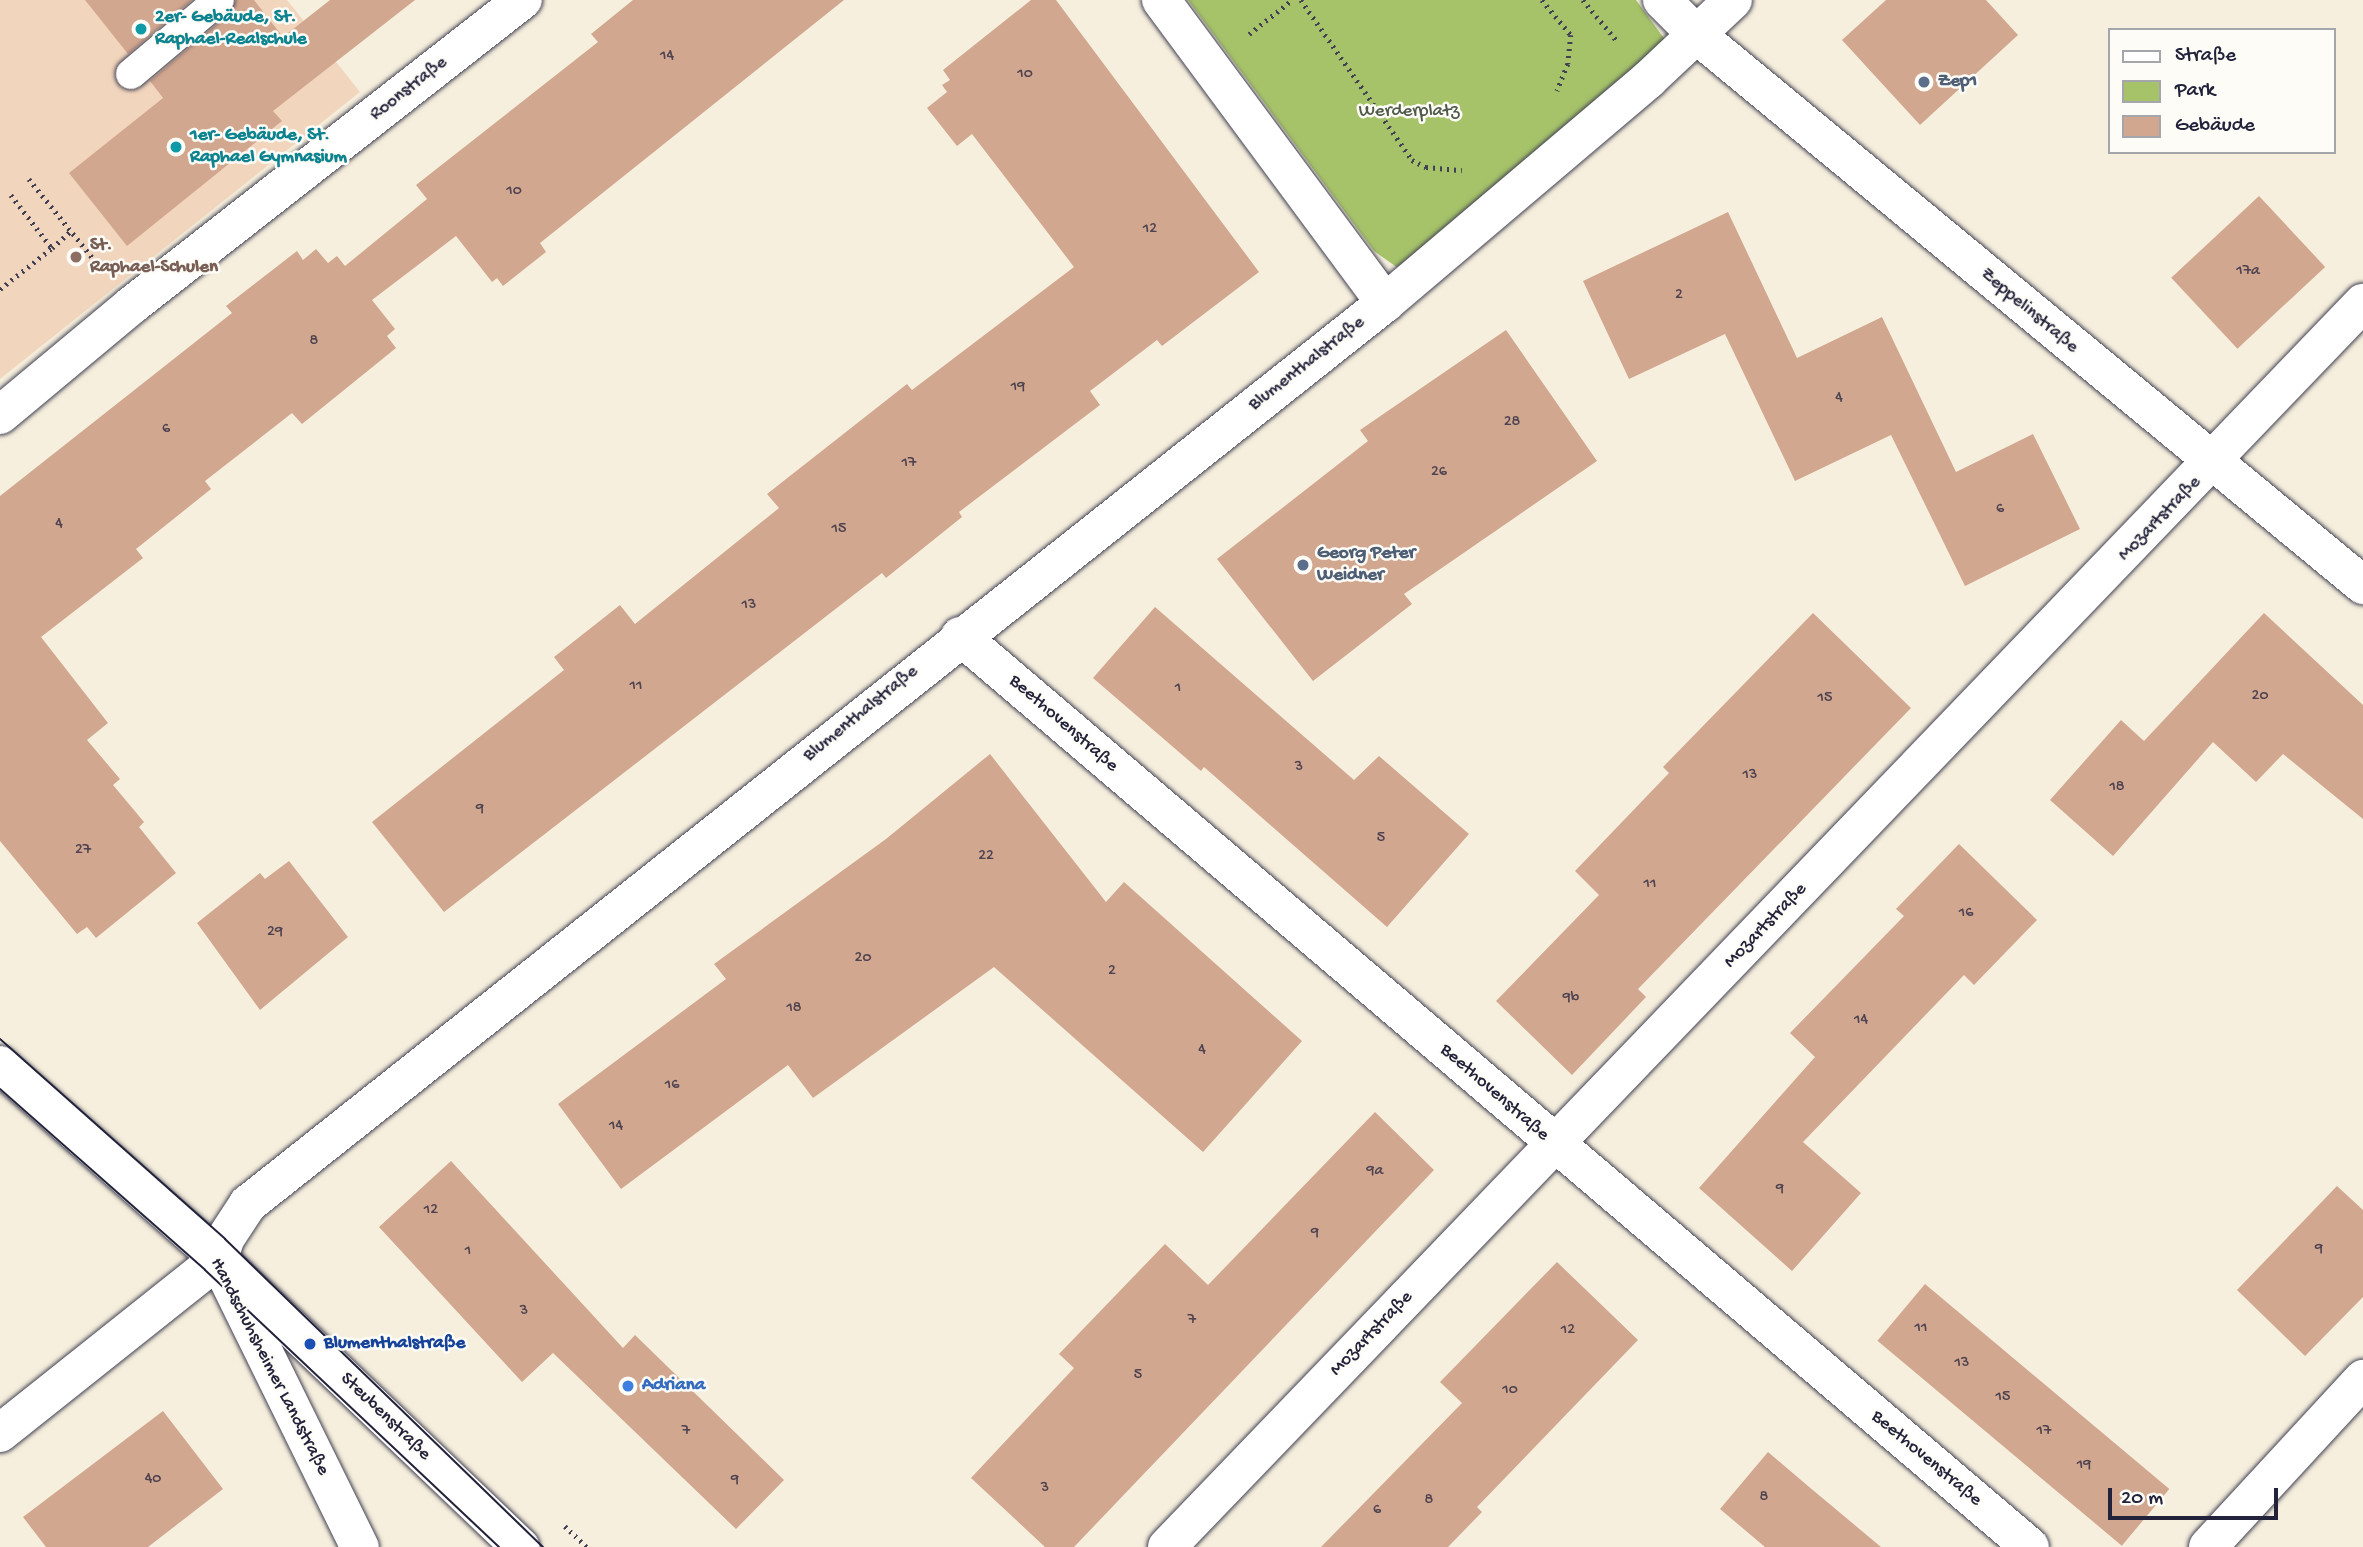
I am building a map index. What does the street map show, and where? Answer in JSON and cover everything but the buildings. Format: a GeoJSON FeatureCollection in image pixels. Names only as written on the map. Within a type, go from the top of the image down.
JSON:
{"type":"FeatureCollection","features":[{"type":"Feature","properties":{"kind":"street","name":"Roonstraße"},"geometry":{"type":"LineString","coordinates":[[0,415],[132,305],[523,0]]}},
{"type":"Feature","properties":{"kind":"street"},"geometry":{"type":"LineString","coordinates":[[1161,0],[1384,303]]}},
{"type":"Feature","properties":{"kind":"street"},"geometry":{"type":"LineString","coordinates":[[1662,0],[1697,35]]}},
{"type":"Feature","properties":{"kind":"street","name":"Blumenthalstraße"},"geometry":{"type":"LineString","coordinates":[[0,1433],[219,1259],[225,1239],[248,1204],[960,636],[1384,303],[1697,35],[1732,0]]}},
{"type":"Feature","properties":{"kind":"street","name":"Zeppelinstraße"},"geometry":{"type":"LineString","coordinates":[[1697,35],[2213,465],[2363,585]]}},
{"type":"Feature","properties":{"kind":"street","name":"Mozartstraße"},"geometry":{"type":"LineString","coordinates":[[1167,1547],[2213,465],[2363,303]]}},
{"type":"Feature","properties":{"kind":"street","name":"Beethovenstraße"},"geometry":{"type":"LineString","coordinates":[[960,636],[2030,1547]]}},
{"type":"Feature","properties":{"kind":"street","name":"Handschuhsheimer Landstraße"},"geometry":{"type":"LineString","coordinates":[[0,1065],[219,1259],[359,1547]]}},
{"type":"Feature","properties":{"kind":"street","name":"Steubenstraße"},"geometry":{"type":"LineString","coordinates":[[219,1259],[520,1547]]}},
{"type":"Feature","properties":{"kind":"street"},"geometry":{"type":"LineString","coordinates":[[2208,1547],[2363,1379]]}},
{"type":"Feature","properties":{"kind":"lane"},"geometry":{"type":"LineString","coordinates":[[131,74],[219,0]]}},
{"type":"Feature","properties":{"kind":"path"},"geometry":{"type":"LineString","coordinates":[[1301,0],[1412,160],[1459,172],[1470,164]]}},
{"type":"Feature","properties":{"kind":"path"},"geometry":{"type":"LineString","coordinates":[[1542,0],[1572,35],[1568,64],[1555,95]]}},
{"type":"Feature","properties":{"kind":"path"},"geometry":{"type":"LineString","coordinates":[[29,179],[132,305]]}},
{"type":"Feature","properties":{"kind":"path"},"geometry":{"type":"LineString","coordinates":[[11,195],[51,248]]}},
{"type":"Feature","properties":{"kind":"path"},"geometry":{"type":"LineString","coordinates":[[0,289],[71,231]]}},
{"type":"Feature","properties":{"kind":"shaded area","name":"St. Raphael-Schulen"},"geometry":{"type":"Polygon","coordinates":[[[0,0],[287,0],[360,92],[0,379],[0,0]]]}},
{"type":"Feature","properties":{"kind":"green space","name":"Werderplatz"},"geometry":{"type":"Polygon","coordinates":[[[1188,0],[1636,0],[1666,41],[1398,268],[1374,251],[1188,0]]]}},
{"type":"Feature","properties":{"kind":"tram line"},"geometry":{"type":"LineString","coordinates":[[0,1039],[225,1239],[543,1547]]}},
{"type":"Feature","properties":{"kind":"tram line"},"geometry":{"type":"LineString","coordinates":[[0,1089],[205,1270],[499,1547]]}},
{"type":"Feature","properties":{"kind":"place","name":"2er- Gebäude, St. Raphael-Realschule"},"geometry":{"type":"Point","coordinates":[141,29]}},
{"type":"Feature","properties":{"kind":"place","name":"Zep1"},"geometry":{"type":"Point","coordinates":[1924,82]}},
{"type":"Feature","properties":{"kind":"place","name":"1er- Gebäude, St. Raphael Gymnasium"},"geometry":{"type":"Point","coordinates":[176,147]}},
{"type":"Feature","properties":{"kind":"place","name":"St. Raphael-Schulen"},"geometry":{"type":"Point","coordinates":[76,257]}},
{"type":"Feature","properties":{"kind":"place","name":"Georg Peter Weidner"},"geometry":{"type":"Point","coordinates":[1303,565]}},
{"type":"Feature","properties":{"kind":"place","name":"Blumenthalstraße"},"geometry":{"type":"Point","coordinates":[310,1344]}},
{"type":"Feature","properties":{"kind":"place","name":"Adriana"},"geometry":{"type":"Point","coordinates":[628,1386]}}]}
